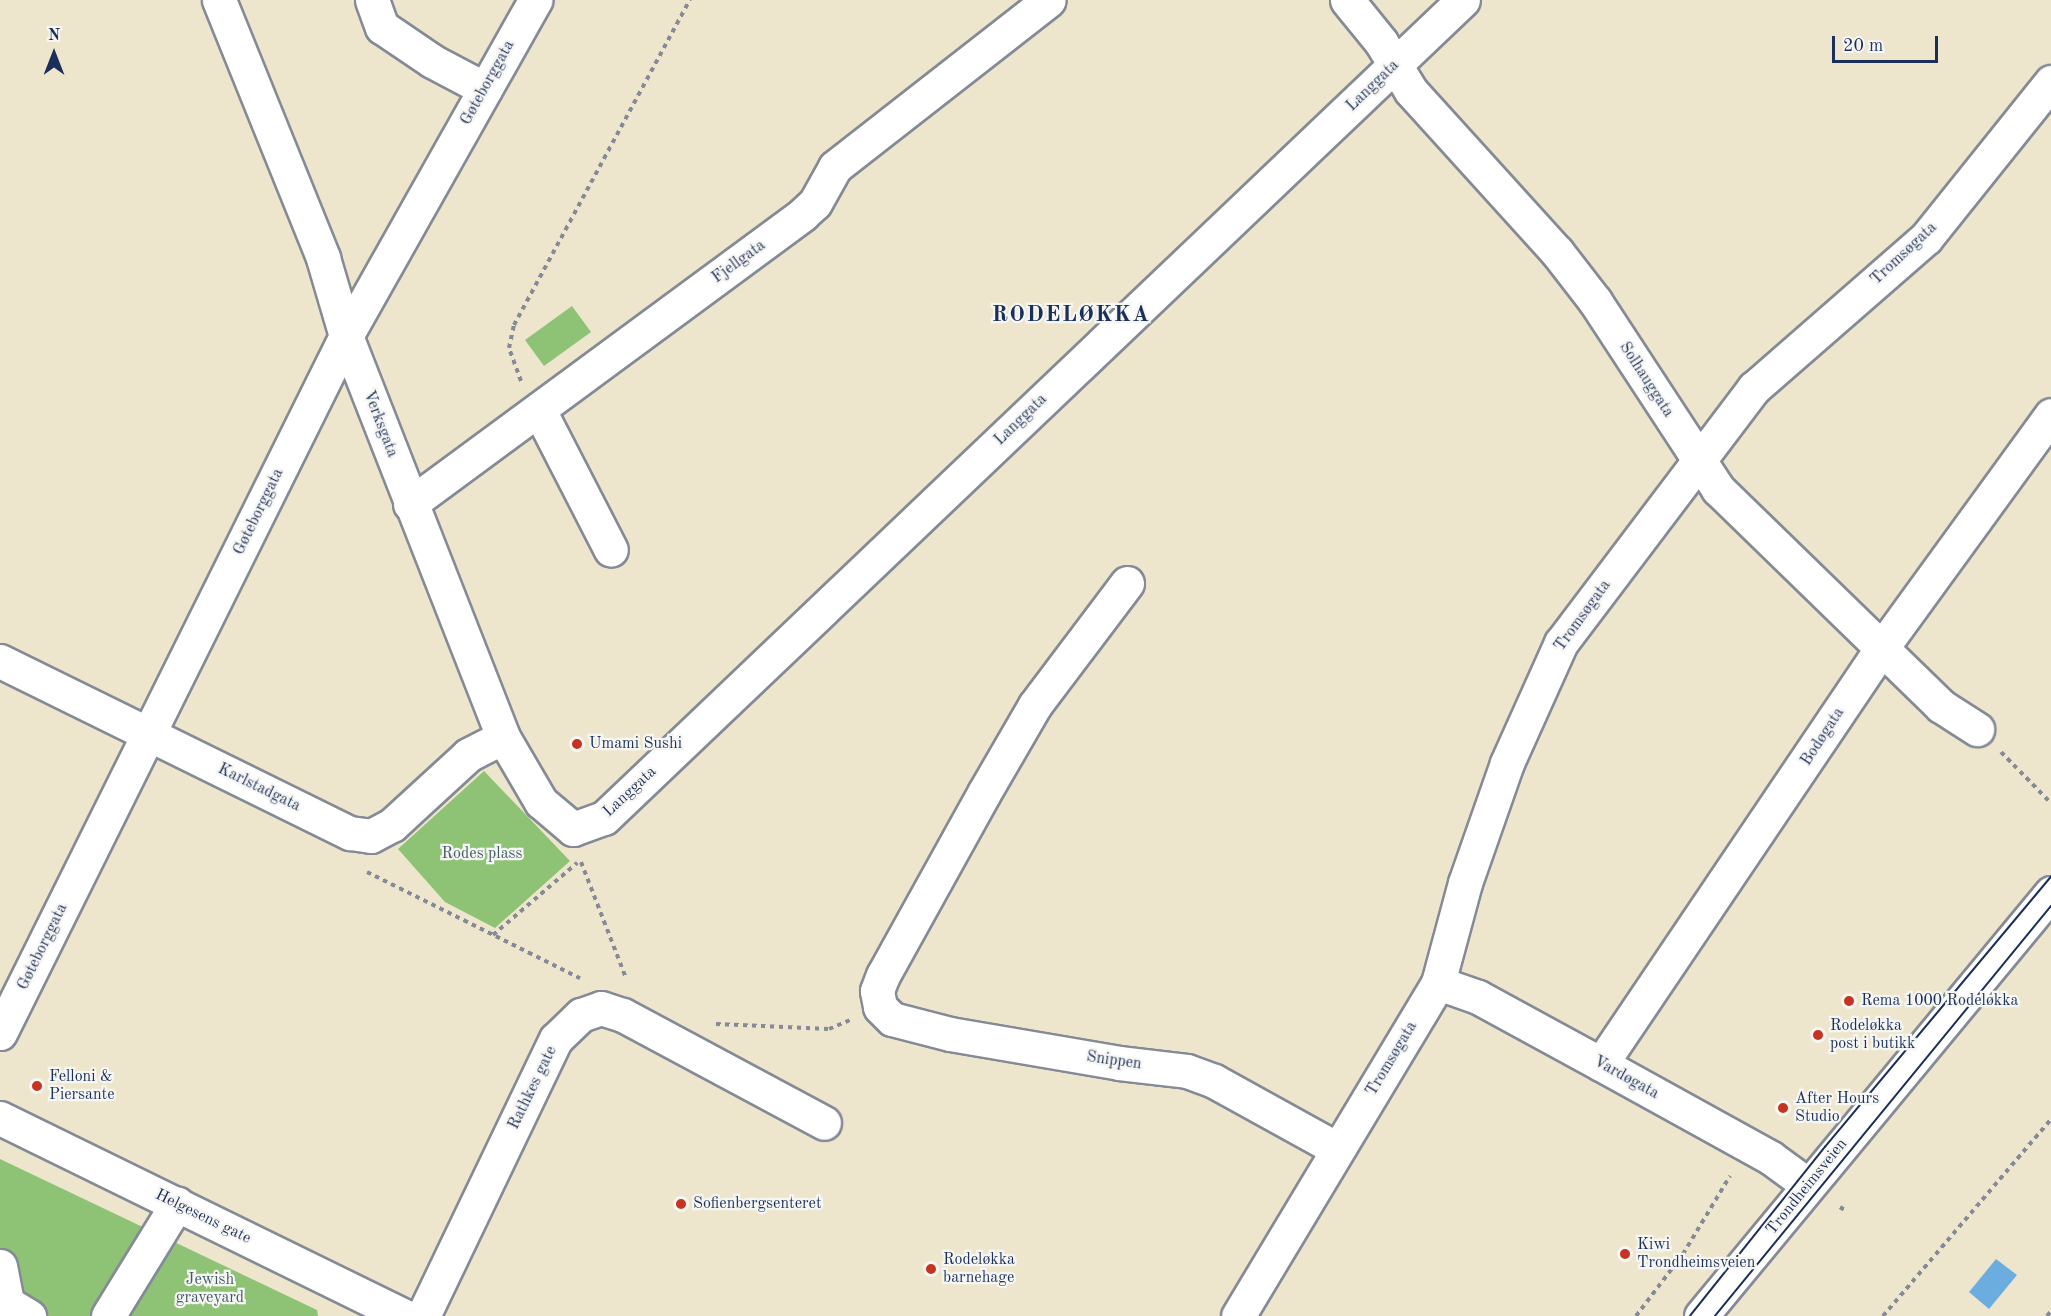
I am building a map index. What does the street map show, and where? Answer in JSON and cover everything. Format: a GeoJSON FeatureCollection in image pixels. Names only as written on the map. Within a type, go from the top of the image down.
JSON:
{"type":"FeatureCollection","features":[{"type":"Feature","properties":{"kind":"street","name":"Verksgata"},"geometry":{"type":"LineString","coordinates":[[219,0],[323,258],[346,336],[503,737],[541,802],[573,829]]}},
{"type":"Feature","properties":{"kind":"street"},"geometry":{"type":"LineString","coordinates":[[372,0],[382,27],[485,89]]}},
{"type":"Feature","properties":{"kind":"street","name":"Gøteborggata"},"geometry":{"type":"LineString","coordinates":[[0,1033],[346,336],[535,0]]}},
{"type":"Feature","properties":{"kind":"street","name":"Fjellgata"},"geometry":{"type":"LineString","coordinates":[[410,504],[803,214],[815,203],[836,167],[1049,0]]}},
{"type":"Feature","properties":{"kind":"street","name":"Solhauggata"},"geometry":{"type":"LineString","coordinates":[[1347,0],[1395,65],[1411,91],[1557,252],[1588,293],[1719,489],[1941,706],[1977,729]]}},
{"type":"Feature","properties":{"kind":"street","name":"Langgata"},"geometry":{"type":"LineString","coordinates":[[573,829],[604,818],[1463,0]]}},
{"type":"Feature","properties":{"kind":"street","name":"Tromsøgata"},"geometry":{"type":"LineString","coordinates":[[1238,1316],[1336,1149],[1438,983],[1465,883],[1508,763],[1561,642],[1754,388],[1926,238],[2051,82]]}},
{"type":"Feature","properties":{"kind":"street"},"geometry":{"type":"LineString","coordinates":[[539,410],[611,550]]}},
{"type":"Feature","properties":{"kind":"street","name":"Bodøgata"},"geometry":{"type":"LineString","coordinates":[[1601,1064],[1881,649],[2051,415]]}},
{"type":"Feature","properties":{"kind":"street"},"geometry":{"type":"LineString","coordinates":[[880,1007],[877,991],[883,975],[1035,705],[1127,584]]}},
{"type":"Feature","properties":{"kind":"street","name":"Karlstadgata"},"geometry":{"type":"LineString","coordinates":[[0,661],[350,833],[372,836],[392,825],[468,755],[503,737]]}},
{"type":"Feature","properties":{"kind":"street","name":"Trondheimsveien"},"geometry":{"type":"LineString","coordinates":[[1701,1316],[2051,893]]}},
{"type":"Feature","properties":{"kind":"street","name":"Vardøgata"},"geometry":{"type":"LineString","coordinates":[[1438,983],[1478,997],[1601,1064],[1772,1158],[1808,1185]]}},
{"type":"Feature","properties":{"kind":"street","name":"Snippen"},"geometry":{"type":"LineString","coordinates":[[880,1007],[892,1019],[950,1034],[1119,1064],[1186,1071],[1214,1081],[1336,1149]]}},
{"type":"Feature","properties":{"kind":"street","name":"Rathkes gate"},"geometry":{"type":"LineString","coordinates":[[423,1316],[556,1039],[581,1015],[601,1008],[642,1025],[824,1122]]}},
{"type":"Feature","properties":{"kind":"street","name":"Helgesens gate"},"geometry":{"type":"LineString","coordinates":[[0,1118],[177,1204],[385,1312]]}},
{"type":"Feature","properties":{"kind":"street"},"geometry":{"type":"LineString","coordinates":[[108,1316],[177,1204]]}},
{"type":"Feature","properties":{"kind":"street"},"geometry":{"type":"LineString","coordinates":[[0,1266],[7,1303],[29,1316]]}},
{"type":"Feature","properties":{"kind":"path"},"geometry":{"type":"LineString","coordinates":[[539,410],[514,371],[509,348],[514,325],[690,0]]}},
{"type":"Feature","properties":{"kind":"path"},"geometry":{"type":"LineString","coordinates":[[2011,763],[2051,803]]}},
{"type":"Feature","properties":{"kind":"path"},"geometry":{"type":"LineString","coordinates":[[573,829],[580,861],[642,1025]]}},
{"type":"Feature","properties":{"kind":"path"},"geometry":{"type":"LineString","coordinates":[[493,935],[580,861]]}},
{"type":"Feature","properties":{"kind":"path"},"geometry":{"type":"LineString","coordinates":[[364,870],[584,980]]}},
{"type":"Feature","properties":{"kind":"path"},"geometry":{"type":"LineString","coordinates":[[706,1024],[829,1029],[880,1007]]}},
{"type":"Feature","properties":{"kind":"path"},"geometry":{"type":"LineString","coordinates":[[1883,1316],[2051,1119]]}},
{"type":"Feature","properties":{"kind":"path"},"geometry":{"type":"LineString","coordinates":[[1636,1316],[1683,1254],[1733,1170]]}},
{"type":"Feature","properties":{"kind":"path"},"geometry":{"type":"LineString","coordinates":[[1840,1207],[1846,1211]]}},
{"type":"Feature","properties":{"kind":"path"},"geometry":{"type":"LineString","coordinates":[[2047,1316],[2051,1311]]}},
{"type":"Feature","properties":{"kind":"green space"},"geometry":{"type":"Polygon","coordinates":[[[572,306],[591,332],[544,366],[525,340],[572,306]]]}},
{"type":"Feature","properties":{"kind":"green space","name":"Rodes plass"},"geometry":{"type":"Polygon","coordinates":[[[484,771],[570,861],[495,928],[445,902],[398,849],[484,771]]]}},
{"type":"Feature","properties":{"kind":"green space","name":"Jewish graveyard"},"geometry":{"type":"Polygon","coordinates":[[[0,1159],[317,1310],[318,1316],[0,1316],[0,1159]]]}},
{"type":"Feature","properties":{"kind":"water"},"geometry":{"type":"Polygon","coordinates":[[[1996,1259],[2017,1275],[1989,1309],[1969,1292],[1996,1259]]]}},
{"type":"Feature","properties":{"kind":"tram line"},"geometry":{"type":"LineString","coordinates":[[1690,1316],[1825,1147],[2051,877]]}},
{"type":"Feature","properties":{"kind":"tram line"},"geometry":{"type":"LineString","coordinates":[[1715,1316],[2051,906]]}},
{"type":"Feature","properties":{"kind":"place","name":"Umami Sushi"},"geometry":{"type":"Point","coordinates":[577,744]}},
{"type":"Feature","properties":{"kind":"place","name":"Rema 1000 Rodeløkka"},"geometry":{"type":"Point","coordinates":[1849,1001]}},
{"type":"Feature","properties":{"kind":"place","name":"Rodeløkka post i butikk"},"geometry":{"type":"Point","coordinates":[1818,1035]}},
{"type":"Feature","properties":{"kind":"place","name":"Felloni & Piersante"},"geometry":{"type":"Point","coordinates":[37,1086]}},
{"type":"Feature","properties":{"kind":"place","name":"After Hours Studio"},"geometry":{"type":"Point","coordinates":[1783,1108]}},
{"type":"Feature","properties":{"kind":"place","name":"Sofienbergsenteret"},"geometry":{"type":"Point","coordinates":[681,1204]}},
{"type":"Feature","properties":{"kind":"place","name":"Kiwi Trondheimsveien"},"geometry":{"type":"Point","coordinates":[1625,1254]}},
{"type":"Feature","properties":{"kind":"place","name":"Rodeløkka barnehage"},"geometry":{"type":"Point","coordinates":[931,1269]}},
{"type":"Feature","properties":{"kind":"district","name":"RODELØKKA"},"geometry":{"type":"Point","coordinates":[1071,316]}}]}
